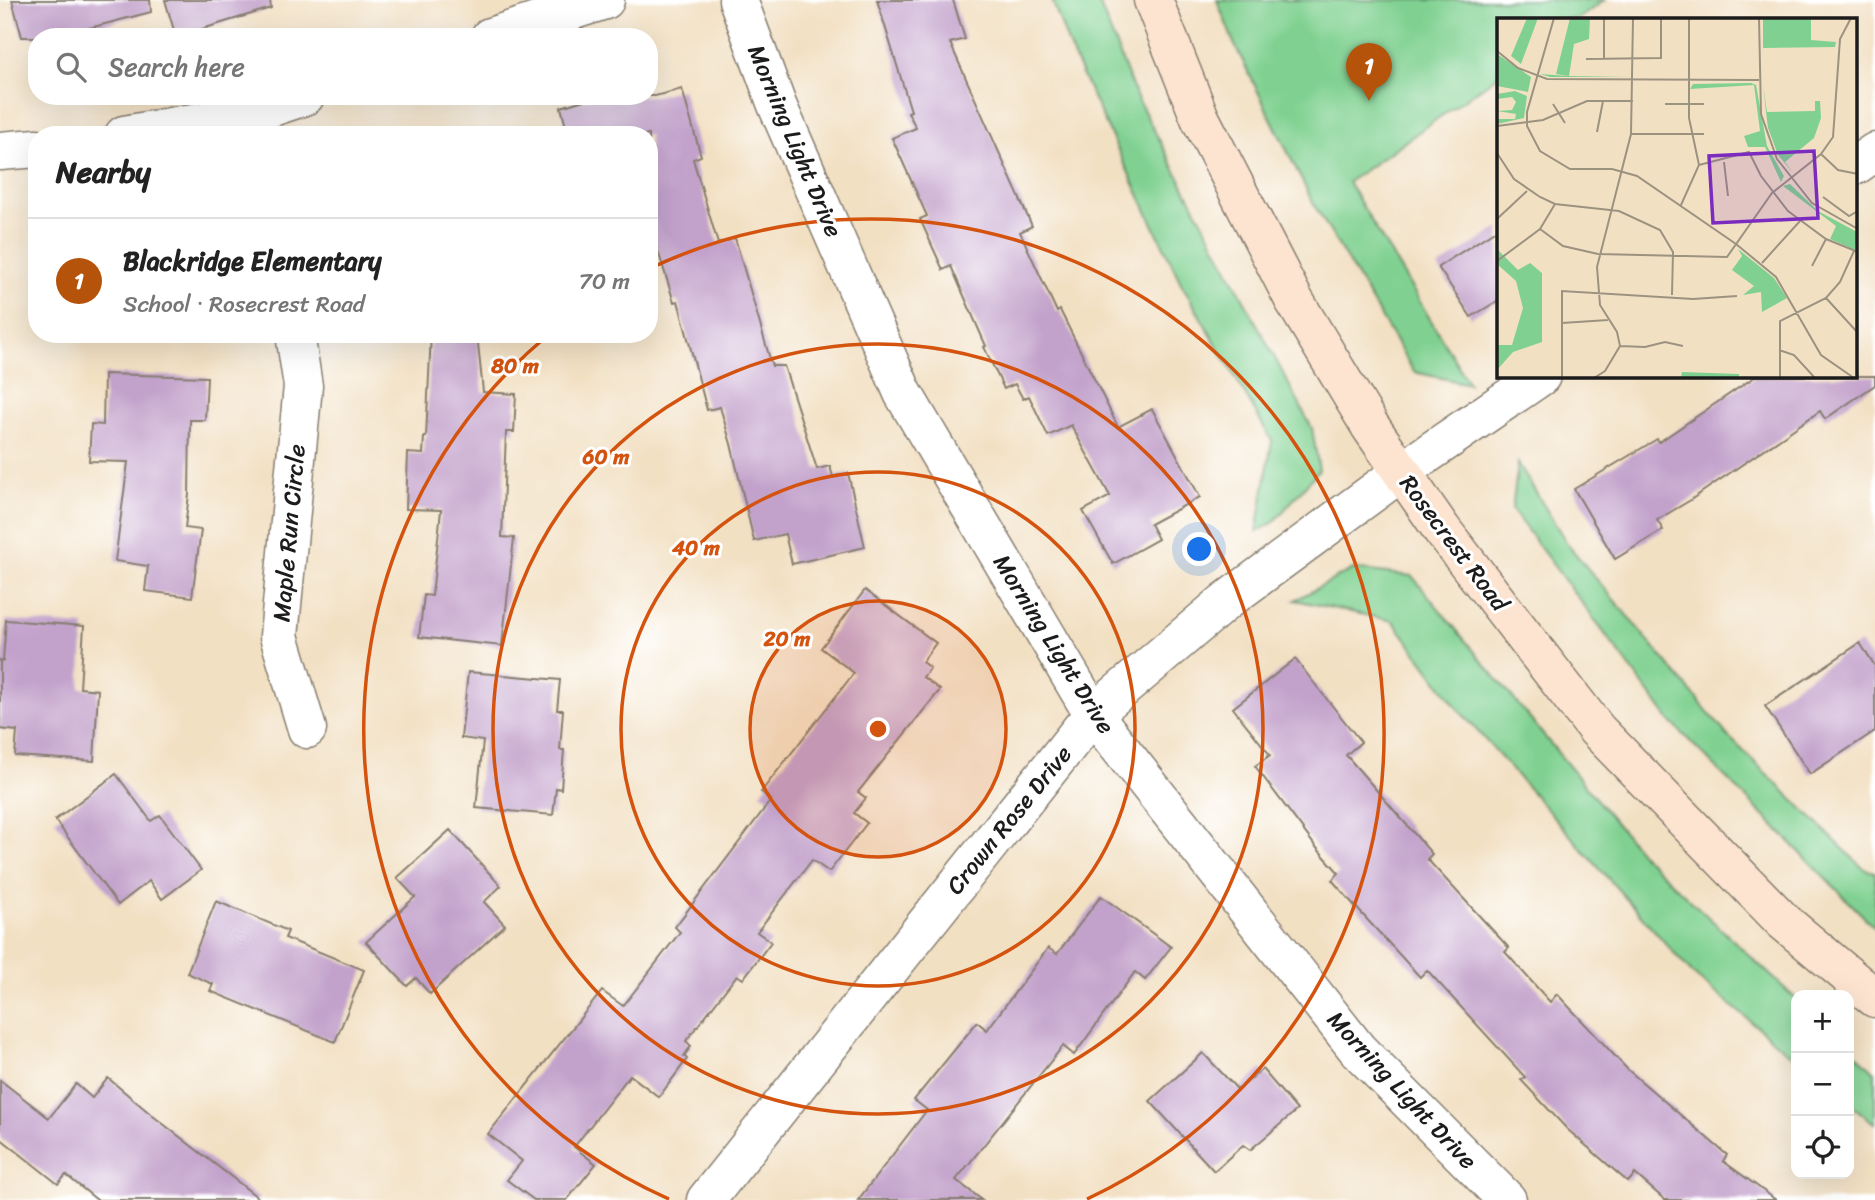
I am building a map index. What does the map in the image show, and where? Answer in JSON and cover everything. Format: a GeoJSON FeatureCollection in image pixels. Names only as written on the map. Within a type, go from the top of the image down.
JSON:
{"type":"FeatureCollection","features":[{"type":"Feature","properties":{"kind":"main road","name":"Rosecrest Road"},"geometry":{"type":"LineString","coordinates":[[1153,0],[1200,118],[1294,300],[1401,472],[1442,530],[1597,730],[1783,921],[1875,999]]}},
{"type":"Feature","properties":{"kind":"street"},"geometry":{"type":"LineString","coordinates":[[518,28],[605,0]]}},
{"type":"Feature","properties":{"kind":"street","name":"Morning Light Drive"},"geometry":{"type":"LineString","coordinates":[[738,0],[777,105],[903,393],[1093,714],[1358,1049],[1507,1200]]}},
{"type":"Feature","properties":{"kind":"street"},"geometry":{"type":"LineString","coordinates":[[225,126],[259,123],[290,105]]}},
{"type":"Feature","properties":{"kind":"street"},"geometry":{"type":"LineString","coordinates":[[0,151],[28,149]]}},
{"type":"Feature","properties":{"kind":"street"},"geometry":{"type":"LineString","coordinates":[[1857,164],[1875,152]]}},
{"type":"Feature","properties":{"kind":"street","name":"Maple Run Circle"},"geometry":{"type":"LineString","coordinates":[[296,343],[303,386],[279,636],[307,729]]}},
{"type":"Feature","properties":{"kind":"street","name":"Crown Rose Drive"},"geometry":{"type":"LineString","coordinates":[[706,1200],[1093,714],[1226,601],[1401,472],[1538,378]]}},
{"type":"Feature","properties":{"kind":"green space"},"geometry":{"type":"Polygon","coordinates":[[[1052,0],[1098,0],[1136,96],[1312,428],[1319,470],[1274,522],[1257,532],[1272,441],[1181,283],[1071,51],[1052,0]]]}},
{"type":"Feature","properties":{"kind":"green space"},"geometry":{"type":"Polygon","coordinates":[[[1217,0],[1605,0],[1579,18],[1497,18],[1497,76],[1348,182],[1469,384],[1414,372],[1313,203],[1233,41],[1217,0]]]}},
{"type":"Feature","properties":{"kind":"green space"},"geometry":{"type":"Polygon","coordinates":[[[1518,463],[1568,545],[1728,736],[1864,869],[1875,872],[1875,928],[1671,722],[1512,510],[1518,463]]]}},
{"type":"Feature","properties":{"kind":"green space"},"geometry":{"type":"Polygon","coordinates":[[[1353,569],[1412,576],[1644,857],[1791,994],[1791,1055],[1692,973],[1458,709],[1393,621],[1295,600],[1353,569]]]}},
{"type":"Feature","properties":{"kind":"green space"},"geometry":{"type":"Polygon","coordinates":[[[1854,1052],[1875,1072],[1875,1124],[1854,1107],[1854,1052]]]}},
{"type":"Feature","properties":{"kind":"building"},"geometry":{"type":"Polygon","coordinates":[[[12,0],[150,0],[151,12],[90,28],[28,28],[28,37],[22,37],[12,0]]]}},
{"type":"Feature","properties":{"kind":"building"},"geometry":{"type":"Polygon","coordinates":[[[165,0],[270,0],[271,8],[205,28],[173,28],[165,0]]]}},
{"type":"Feature","properties":{"kind":"building"},"geometry":{"type":"Polygon","coordinates":[[[877,0],[953,0],[965,39],[950,43],[1032,226],[1020,232],[1057,312],[1060,310],[1118,427],[1152,409],[1200,497],[1150,524],[1158,539],[1113,564],[1083,511],[1110,496],[1071,425],[1048,436],[1029,396],[1023,399],[1015,384],[1004,389],[951,266],[943,270],[920,219],[927,216],[892,138],[916,128],[908,112],[911,111],[877,0]]]}},
{"type":"Feature","properties":{"kind":"building"},"geometry":{"type":"Polygon","coordinates":[[[682,89],[701,156],[693,159],[718,244],[735,238],[772,366],[784,366],[817,469],[830,466],[833,477],[848,473],[865,547],[792,564],[785,534],[754,541],[720,407],[707,410],[678,301],[674,302],[658,251],[658,126],[566,126],[561,107],[658,105],[658,95],[682,89]]]}},
{"type":"Feature","properties":{"kind":"building"},"geometry":{"type":"Polygon","coordinates":[[[1497,229],[1497,301],[1471,317],[1438,267],[1497,229]]]}},
{"type":"Feature","properties":{"kind":"building"},"geometry":{"type":"Polygon","coordinates":[[[431,343],[478,343],[483,392],[516,394],[514,432],[506,432],[502,537],[514,538],[502,646],[419,637],[424,595],[432,596],[441,510],[406,509],[408,453],[423,454],[431,343]]]}},
{"type":"Feature","properties":{"kind":"building"},"geometry":{"type":"Polygon","coordinates":[[[104,374],[207,377],[205,420],[190,420],[189,494],[185,528],[201,530],[192,597],[145,591],[148,566],[115,561],[128,462],[89,461],[91,424],[103,425],[104,374]]]}},
{"type":"Feature","properties":{"kind":"building"},"geometry":{"type":"Polygon","coordinates":[[[1875,376],[1875,385],[1825,419],[1820,411],[1657,520],[1663,530],[1615,559],[1574,489],[1657,439],[1659,442],[1753,378],[1875,376]]]}},
{"type":"Feature","properties":{"kind":"building"},"geometry":{"type":"Polygon","coordinates":[[[865,590],[936,643],[922,662],[930,668],[923,677],[940,690],[858,792],[866,798],[854,813],[867,823],[829,872],[812,860],[757,932],[771,942],[743,979],[737,975],[686,1041],[691,1046],[684,1056],[687,1059],[659,1097],[630,1075],[574,1147],[596,1164],[567,1200],[534,1200],[507,1180],[522,1161],[488,1134],[602,991],[623,1006],[680,932],[675,927],[771,800],[761,792],[854,673],[821,648],[865,590]]]}},
{"type":"Feature","properties":{"kind":"building"},"geometry":{"type":"Polygon","coordinates":[[[6,620],[84,626],[80,688],[98,690],[94,761],[15,756],[17,731],[0,729],[0,660],[3,661],[6,620]]]}},
{"type":"Feature","properties":{"kind":"building"},"geometry":{"type":"Polygon","coordinates":[[[1860,643],[1875,666],[1875,731],[1810,774],[1765,706],[1860,643]]]}},
{"type":"Feature","properties":{"kind":"building"},"geometry":{"type":"Polygon","coordinates":[[[1295,659],[1361,742],[1346,755],[1432,854],[1427,859],[1509,948],[1505,952],[1550,1002],[1557,994],[1627,1069],[1727,1155],[1723,1161],[1776,1200],[1665,1200],[1635,1174],[1628,1182],[1567,1129],[1521,1080],[1525,1077],[1427,970],[1420,977],[1362,914],[1332,880],[1339,873],[1255,766],[1270,755],[1233,708],[1295,659]]]}},
{"type":"Feature","properties":{"kind":"building"},"geometry":{"type":"Polygon","coordinates":[[[468,672],[560,680],[557,710],[563,710],[560,750],[564,750],[561,789],[556,788],[553,815],[476,808],[483,741],[461,738],[468,672]]]}},
{"type":"Feature","properties":{"kind":"building"},"geometry":{"type":"Polygon","coordinates":[[[116,774],[151,821],[160,815],[201,870],[162,899],[149,881],[118,905],[55,820],[116,774]]]}},
{"type":"Feature","properties":{"kind":"building"},"geometry":{"type":"Polygon","coordinates":[[[450,830],[501,886],[484,902],[505,925],[430,994],[416,978],[407,986],[366,942],[415,897],[397,878],[450,830]]]}},
{"type":"Feature","properties":{"kind":"building"},"geometry":{"type":"Polygon","coordinates":[[[1101,896],[1171,947],[1145,980],[1135,972],[1074,1055],[1063,1046],[956,1180],[982,1200],[858,1200],[927,1110],[914,1100],[977,1022],[987,1030],[1048,948],[1057,954],[1101,896]]]}},
{"type":"Feature","properties":{"kind":"building"},"geometry":{"type":"Polygon","coordinates":[[[216,901],[288,931],[285,938],[364,970],[335,1042],[210,991],[213,984],[187,973],[216,901]]]}},
{"type":"Feature","properties":{"kind":"building"},"geometry":{"type":"Polygon","coordinates":[[[1203,1053],[1238,1090],[1262,1069],[1297,1110],[1250,1150],[1243,1145],[1214,1171],[1150,1101],[1203,1053]]]}},
{"type":"Feature","properties":{"kind":"building"},"geometry":{"type":"Polygon","coordinates":[[[108,1078],[261,1200],[97,1200],[66,1175],[58,1184],[0,1138],[0,1080],[49,1118],[76,1084],[92,1098],[108,1078]]]}},
{"type":"Feature","properties":{"kind":"place","name":"Blackridge Elementary"},"geometry":{"type":"Point","coordinates":[1369,101]}}]}
